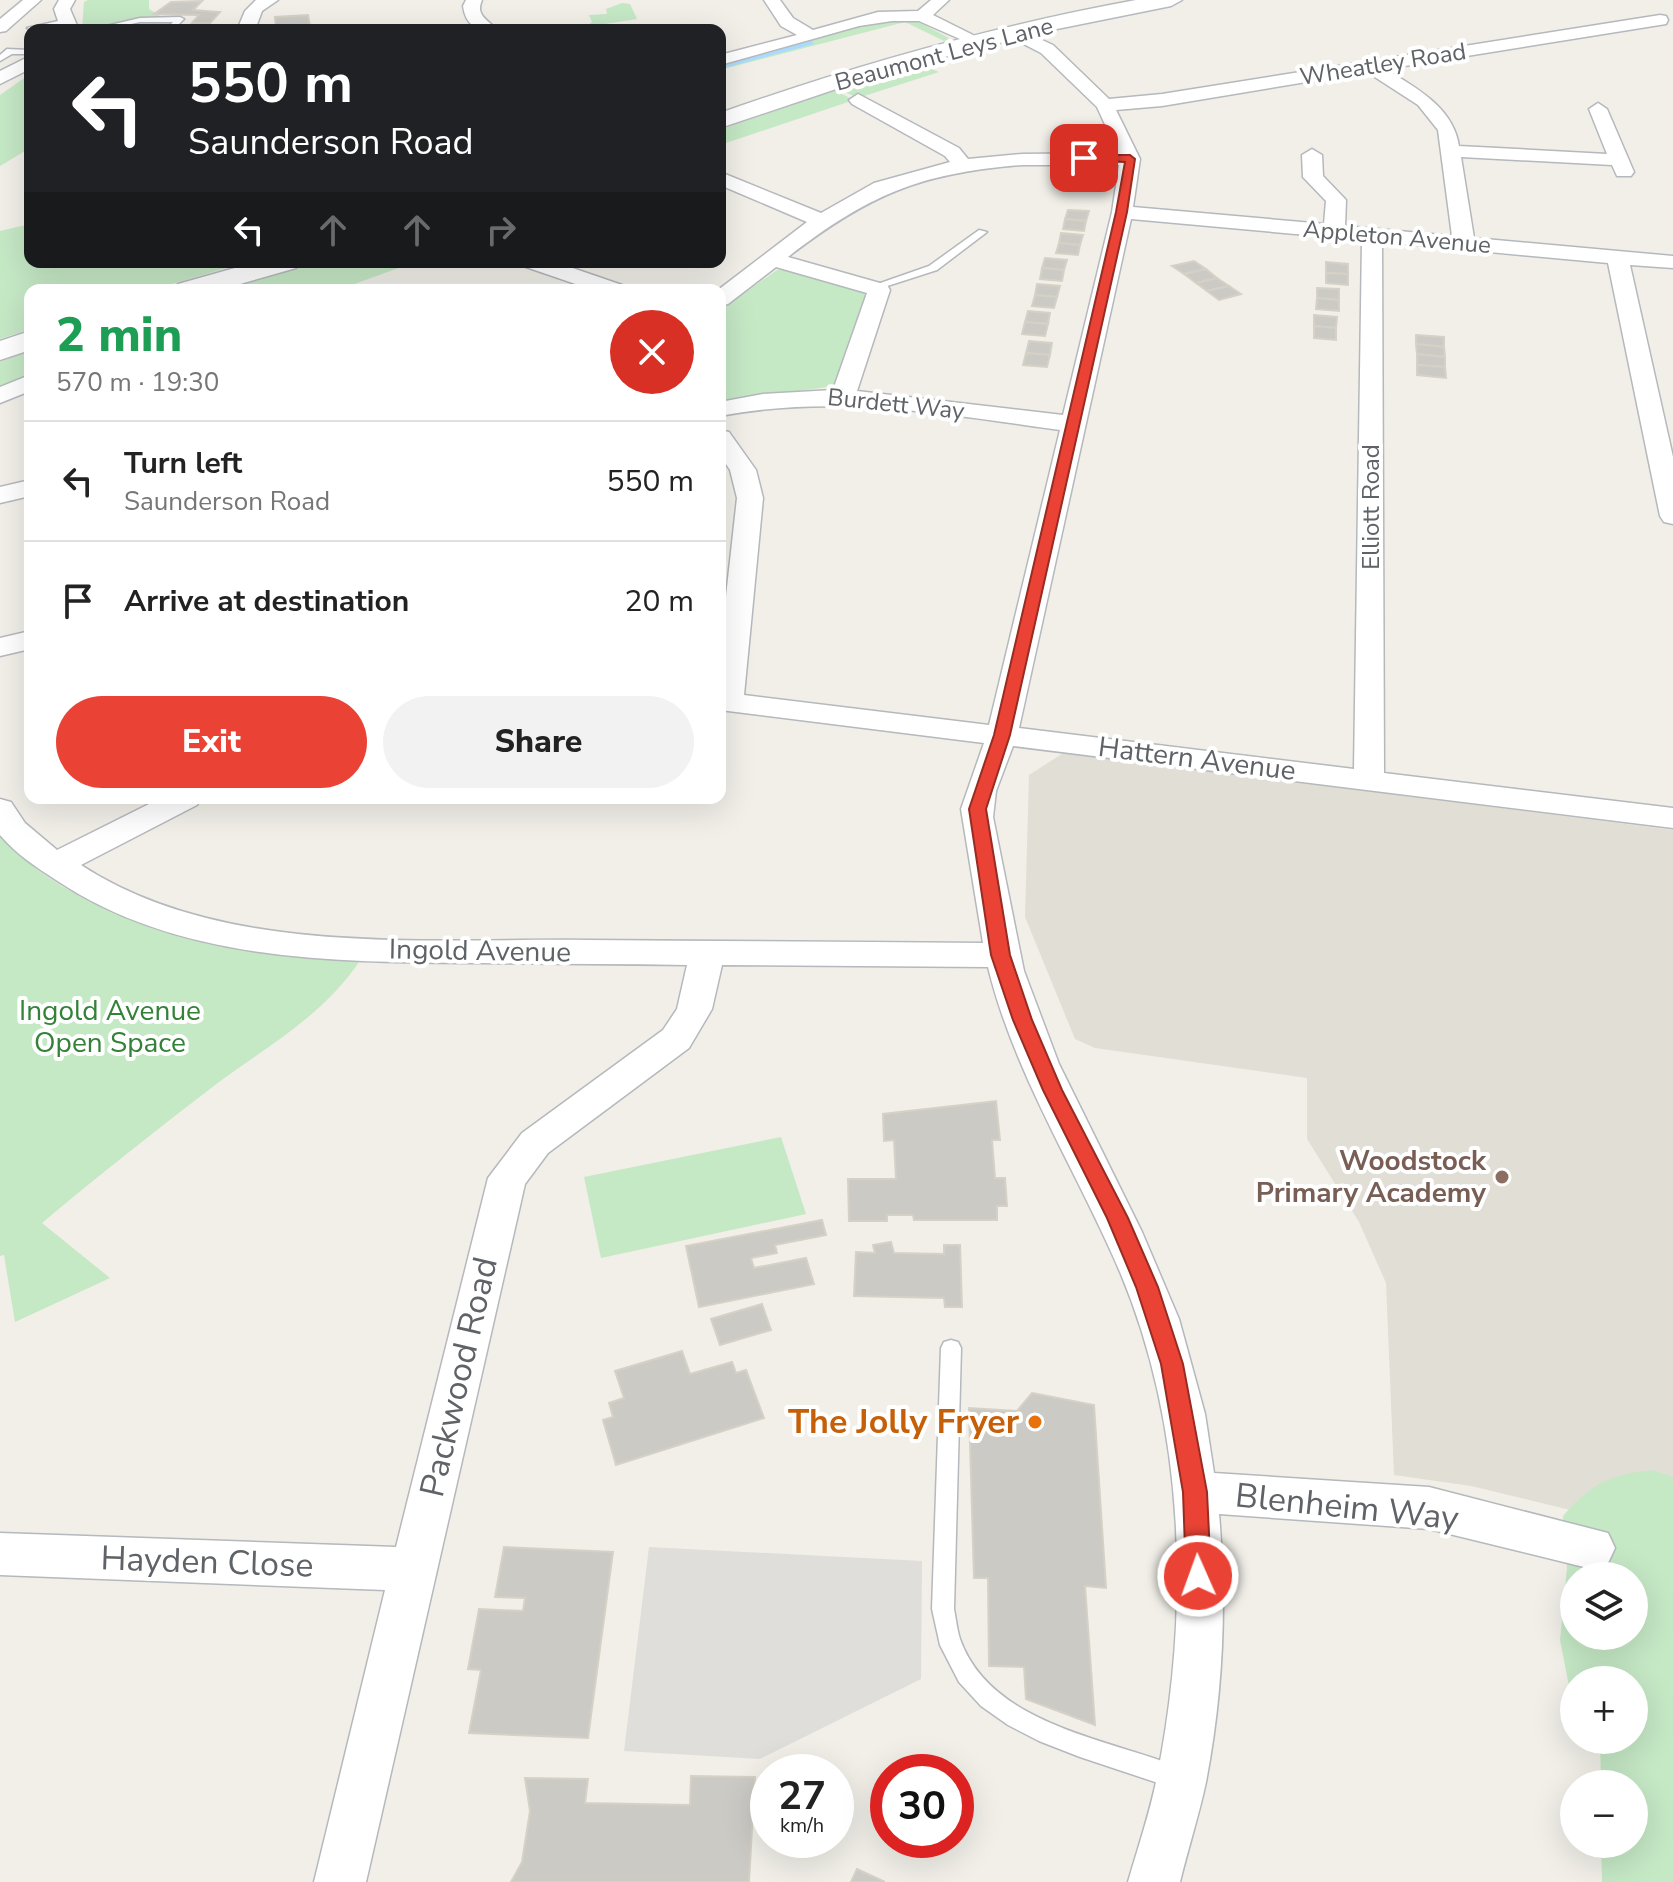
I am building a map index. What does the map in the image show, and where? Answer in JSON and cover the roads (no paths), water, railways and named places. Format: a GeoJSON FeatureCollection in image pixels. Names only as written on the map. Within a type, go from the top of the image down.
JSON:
{"type":"FeatureCollection","features":[{"type":"Feature","properties":{"kind":"street"},"geometry":{"type":"LineString","coordinates":[[0,27],[33,0]]}},
{"type":"Feature","properties":{"kind":"street"},"geometry":{"type":"LineString","coordinates":[[67,0],[62,9],[68,24]]}},
{"type":"Feature","properties":{"kind":"street"},"geometry":{"type":"LineString","coordinates":[[247,24],[250,11],[257,4],[270,0]]}},
{"type":"Feature","properties":{"kind":"street"},"geometry":{"type":"LineString","coordinates":[[474,0],[471,6],[473,18],[480,24]]}},
{"type":"Feature","properties":{"kind":"street"},"geometry":{"type":"LineString","coordinates":[[772,0],[787,22],[811,36]]}},
{"type":"Feature","properties":{"kind":"street"},"geometry":{"type":"LineString","coordinates":[[922,16],[941,0]]}},
{"type":"Feature","properties":{"kind":"street","name":"Beaumont Leys Lane"},"geometry":{"type":"LineString","coordinates":[[726,119],[809,90],[978,42],[1171,0]]}},
{"type":"Feature","properties":{"kind":"street"},"geometry":{"type":"LineString","coordinates":[[1636,7],[1666,25]]}},
{"type":"Feature","properties":{"kind":"street"},"geometry":{"type":"LineString","coordinates":[[726,58],[811,36],[863,18],[892,14],[922,16],[978,42]]}},
{"type":"Feature","properties":{"kind":"street","name":"Wheatley Road"},"geometry":{"type":"LineString","coordinates":[[1105,105],[1162,100],[1369,66],[1666,25]]}},
{"type":"Feature","properties":{"kind":"street"},"geometry":{"type":"LineString","coordinates":[[1016,33],[1047,49],[1105,105],[1130,159],[1122,212],[1002,735],[977,809],[1001,955],[1022,1020],[1147,1287],[1172,1364],[1195,1492],[1200,1604],[1190,1725],[1182,1779],[1154,1882]]}},
{"type":"Feature","properties":{"kind":"street"},"geometry":{"type":"LineString","coordinates":[[0,79],[24,65]]}},
{"type":"Feature","properties":{"kind":"street"},"geometry":{"type":"LineString","coordinates":[[1369,66],[1424,101],[1447,129],[1464,243]]}},
{"type":"Feature","properties":{"kind":"street"},"geometry":{"type":"LineString","coordinates":[[858,100],[952,152],[963,165]]}},
{"type":"Feature","properties":{"kind":"street"},"geometry":{"type":"LineString","coordinates":[[1450,151],[1622,166],[1598,109]]}},
{"type":"Feature","properties":{"kind":"street"},"geometry":{"type":"LineString","coordinates":[[1312,155],[1313,177],[1336,200],[1334,231]]}},
{"type":"Feature","properties":{"kind":"street"},"geometry":{"type":"LineString","coordinates":[[726,295],[849,204],[891,183],[963,165],[1062,158],[1130,159]]}},
{"type":"Feature","properties":{"kind":"street"},"geometry":{"type":"LineString","coordinates":[[726,181],[824,222]]}},
{"type":"Feature","properties":{"kind":"street","name":"Appleton Avenue"},"geometry":{"type":"LineString","coordinates":[[1122,212],[1673,262]]}},
{"type":"Feature","properties":{"kind":"street","name":"Elliott Road"},"geometry":{"type":"LineString","coordinates":[[1369,780],[1372,235]]}},
{"type":"Feature","properties":{"kind":"street"},"geometry":{"type":"LineString","coordinates":[[1618,257],[1673,516]]}},
{"type":"Feature","properties":{"kind":"street"},"geometry":{"type":"LineString","coordinates":[[775,260],[874,287],[879,294],[843,396]]}},
{"type":"Feature","properties":{"kind":"street"},"geometry":{"type":"LineString","coordinates":[[209,284],[265,268]]}},
{"type":"Feature","properties":{"kind":"street"},"geometry":{"type":"LineString","coordinates":[[551,268],[597,284]]}},
{"type":"Feature","properties":{"kind":"street"},"geometry":{"type":"LineString","coordinates":[[0,351],[24,342]]}},
{"type":"Feature","properties":{"kind":"street"},"geometry":{"type":"LineString","coordinates":[[0,396],[24,385]]}},
{"type":"Feature","properties":{"kind":"street","name":"Burdett Way"},"geometry":{"type":"LineString","coordinates":[[726,408],[777,397],[843,396],[1073,424]]}},
{"type":"Feature","properties":{"kind":"street"},"geometry":{"type":"LineString","coordinates":[[726,446],[743,470],[750,498],[726,693]]}},
{"type":"Feature","properties":{"kind":"street"},"geometry":{"type":"LineString","coordinates":[[0,495],[24,489]]}},
{"type":"Feature","properties":{"kind":"street"},"geometry":{"type":"LineString","coordinates":[[726,501],[750,498]]}},
{"type":"Feature","properties":{"kind":"street"},"geometry":{"type":"LineString","coordinates":[[0,647],[24,641]]}},
{"type":"Feature","properties":{"kind":"street","name":"Hattern Avenue"},"geometry":{"type":"LineString","coordinates":[[726,701],[1673,818]]}},
{"type":"Feature","properties":{"kind":"street"},"geometry":{"type":"LineString","coordinates":[[55,865],[174,804]]}},
{"type":"Feature","properties":{"kind":"street","name":"Ingold Avenue"},"geometry":{"type":"LineString","coordinates":[[0,809],[24,841],[87,887],[131,906],[223,934],[295,946],[375,950],[1001,955]]}},
{"type":"Feature","properties":{"kind":"street","name":"Packwood Road"},"geometry":{"type":"LineString","coordinates":[[340,1882],[507,1178],[546,1134],[676,1039],[692,1021],[701,996],[706,954]]}},
{"type":"Feature","properties":{"kind":"street","name":"Blenheim Way"},"geometry":{"type":"LineString","coordinates":[[1195,1492],[1429,1508],[1592,1548]]}},
{"type":"Feature","properties":{"kind":"street","name":"Hayden Close"},"geometry":{"type":"LineString","coordinates":[[0,1554],[413,1569]]}},
{"type":"Feature","properties":{"kind":"lane"},"geometry":{"type":"LineString","coordinates":[[121,24],[180,19],[175,24]]}},
{"type":"Feature","properties":{"kind":"lane"},"geometry":{"type":"LineString","coordinates":[[0,59],[20,44]]}},
{"type":"Feature","properties":{"kind":"lane"},"geometry":{"type":"LineString","coordinates":[[10,51],[24,52]]}},
{"type":"Feature","properties":{"kind":"lane"},"geometry":{"type":"LineString","coordinates":[[874,287],[933,268],[982,232]]}},
{"type":"Feature","properties":{"kind":"lane"},"geometry":{"type":"LineString","coordinates":[[951,1348],[943,1609],[951,1646],[971,1681],[998,1708],[1027,1726],[1182,1779]]}},
{"type":"Feature","properties":{"kind":"waterway"},"geometry":{"type":"LineString","coordinates":[[726,65],[812,43]]}},
{"type":"Feature","properties":{"kind":"place","name":"Woodstock Primary Academy"},"geometry":{"type":"Point","coordinates":[1502,1177]}},
{"type":"Feature","properties":{"kind":"place","name":"The Jolly Fryer"},"geometry":{"type":"Point","coordinates":[1035,1422]}},
{"type":"Feature","properties":{"kind":"park label","name":"Ingold Avenue Open Space"},"geometry":{"type":"Point","coordinates":[110,1027]}}]}
